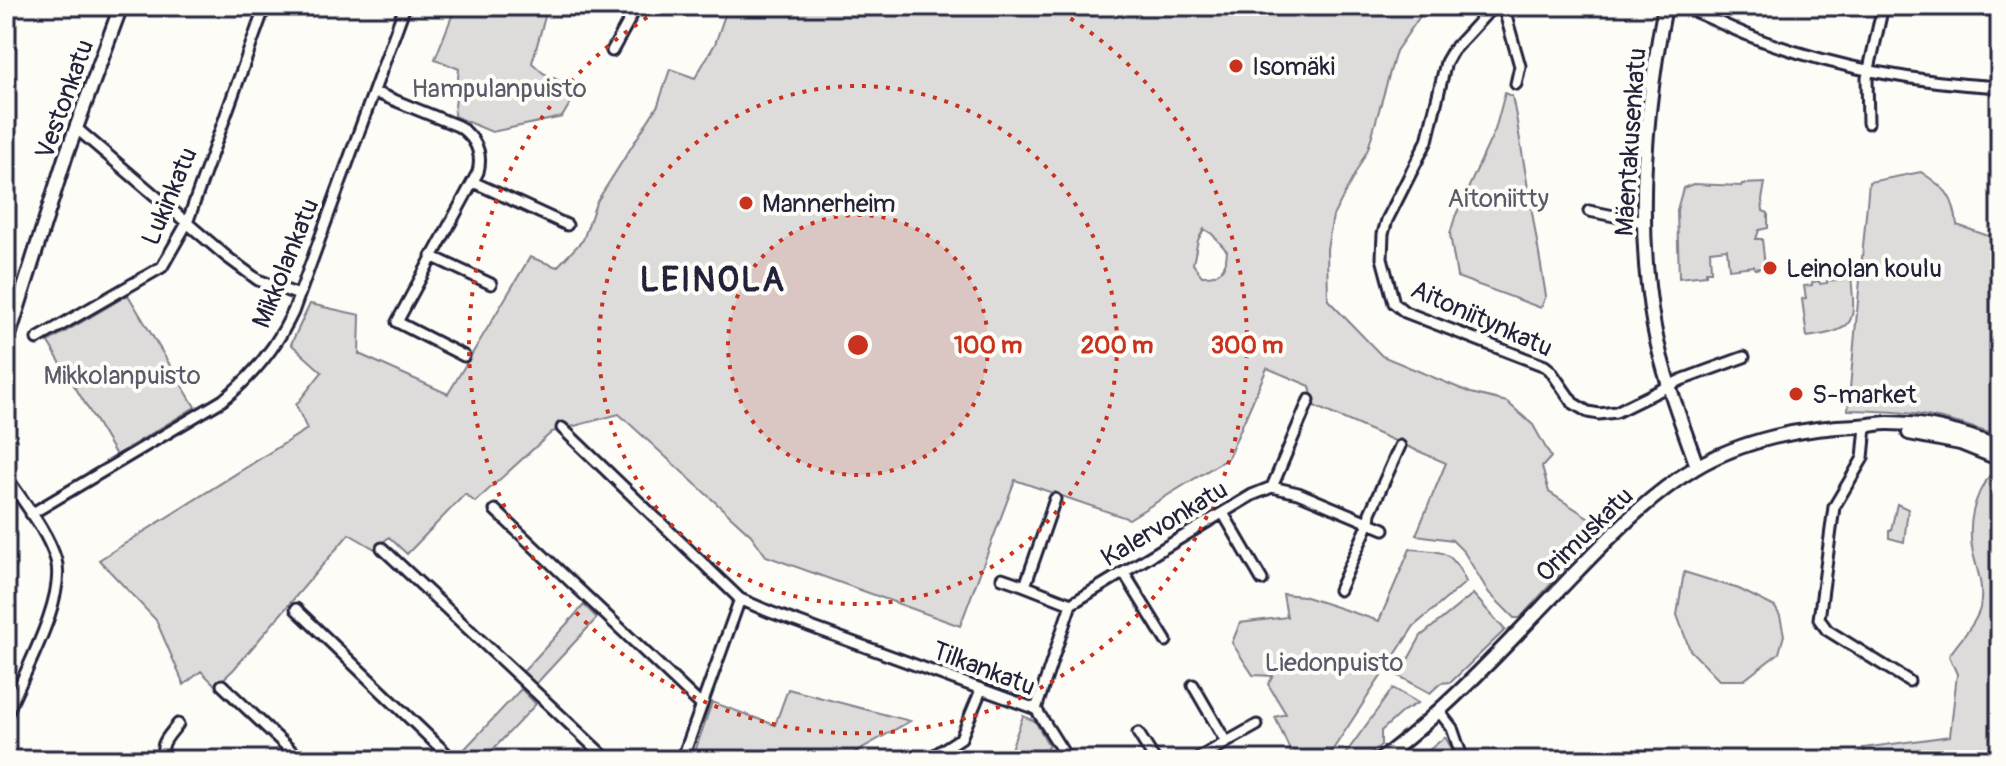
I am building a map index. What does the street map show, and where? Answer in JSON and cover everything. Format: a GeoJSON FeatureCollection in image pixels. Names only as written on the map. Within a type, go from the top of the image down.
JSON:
{"type":"FeatureCollection","features":[{"type":"Feature","properties":{"kind":"main road","name":"Vestonkatu"},"geometry":{"type":"LineString","coordinates":[[6,345],[76,128],[121,6]]}},
{"type":"Feature","properties":{"kind":"main road","name":"Mäentakusenkatu"},"geometry":{"type":"LineString","coordinates":[[1665,6],[1656,58],[1645,168],[1644,245],[1654,327],[1669,386],[1697,466]]}},
{"type":"Feature","properties":{"kind":"main road","name":"Orimuskatu"},"geometry":{"type":"LineString","coordinates":[[1380,760],[1479,672],[1613,533],[1666,487],[1697,466],[1740,447],[1788,435],[1886,423],[1947,430],[2000,448]]}},
{"type":"Feature","properties":{"kind":"main road","name":"Orimuskatu"},"geometry":{"type":"LineString","coordinates":[[1866,426],[1960,443],[2000,459]]}},
{"type":"Feature","properties":{"kind":"street","name":"Lukinkatu"},"geometry":{"type":"LineString","coordinates":[[37,339],[162,267],[187,223],[265,6]]}},
{"type":"Feature","properties":{"kind":"street","name":"Mikkolankatu"},"geometry":{"type":"LineString","coordinates":[[31,514],[223,400],[245,382],[272,350],[299,295],[405,6]]}},
{"type":"Feature","properties":{"kind":"street"},"geometry":{"type":"LineString","coordinates":[[612,51],[637,6]]}},
{"type":"Feature","properties":{"kind":"street"},"geometry":{"type":"LineString","coordinates":[[1501,6],[1520,66],[1516,84]]}},
{"type":"Feature","properties":{"kind":"street","name":"Aitoniitynkatu"},"geometry":{"type":"LineString","coordinates":[[1501,6],[1488,12],[1446,62],[1427,141],[1387,220],[1382,258],[1394,303],[1405,312],[1545,366],[1573,403],[1588,412],[1616,412],[1669,386]]}},
{"type":"Feature","properties":{"kind":"street"},"geometry":{"type":"LineString","coordinates":[[1681,6],[1765,42],[1868,71],[1936,82],[2000,87]]}},
{"type":"Feature","properties":{"kind":"street"},"geometry":{"type":"LineString","coordinates":[[1868,123],[1868,71],[1883,6]]}},
{"type":"Feature","properties":{"kind":"street"},"geometry":{"type":"LineString","coordinates":[[374,92],[468,132],[479,151],[480,162],[473,182],[397,322],[464,356]]}},
{"type":"Feature","properties":{"kind":"street"},"geometry":{"type":"LineString","coordinates":[[76,128],[258,280],[299,295]]}},
{"type":"Feature","properties":{"kind":"street"},"geometry":{"type":"LineString","coordinates":[[473,182],[567,225]]}},
{"type":"Feature","properties":{"kind":"street"},"geometry":{"type":"LineString","coordinates":[[1589,211],[1644,222]]}},
{"type":"Feature","properties":{"kind":"street"},"geometry":{"type":"LineString","coordinates":[[431,256],[491,284]]}},
{"type":"Feature","properties":{"kind":"street"},"geometry":{"type":"LineString","coordinates":[[1669,386],[1744,357]]}},
{"type":"Feature","properties":{"kind":"street"},"geometry":{"type":"LineString","coordinates":[[1309,400],[1272,487],[1298,493],[1384,529]]}},
{"type":"Feature","properties":{"kind":"street"},"geometry":{"type":"LineString","coordinates":[[1866,426],[1863,458],[1834,507],[1819,619],[1827,630],[1909,681]]}},
{"type":"Feature","properties":{"kind":"street"},"geometry":{"type":"LineString","coordinates":[[562,428],[740,599],[682,760]]}},
{"type":"Feature","properties":{"kind":"street"},"geometry":{"type":"LineString","coordinates":[[1339,590],[1400,446]]}},
{"type":"Feature","properties":{"kind":"street"},"geometry":{"type":"LineString","coordinates":[[6,476],[56,560],[57,583],[47,620],[6,716]]}},
{"type":"Feature","properties":{"kind":"street","name":"Kalervonkatu"},"geometry":{"type":"LineString","coordinates":[[1071,604],[1252,495],[1272,487]]}},
{"type":"Feature","properties":{"kind":"street"},"geometry":{"type":"LineString","coordinates":[[1025,586],[1055,499]]}},
{"type":"Feature","properties":{"kind":"street"},"geometry":{"type":"LineString","coordinates":[[495,510],[701,705]]}},
{"type":"Feature","properties":{"kind":"street"},"geometry":{"type":"LineString","coordinates":[[1223,513],[1262,580]]}},
{"type":"Feature","properties":{"kind":"street"},"geometry":{"type":"LineString","coordinates":[[382,548],[608,760]]}},
{"type":"Feature","properties":{"kind":"street"},"geometry":{"type":"LineString","coordinates":[[1124,573],[1166,641]]}},
{"type":"Feature","properties":{"kind":"street"},"geometry":{"type":"LineString","coordinates":[[1002,578],[1071,604],[1036,709]]}},
{"type":"Feature","properties":{"kind":"street","name":"Tilkankatu"},"geometry":{"type":"LineString","coordinates":[[740,599],[1036,709],[1068,760]]}},
{"type":"Feature","properties":{"kind":"street"},"geometry":{"type":"LineString","coordinates":[[296,609],[453,760]]}},
{"type":"Feature","properties":{"kind":"street"},"geometry":{"type":"LineString","coordinates":[[222,685],[301,760]]}},
{"type":"Feature","properties":{"kind":"street"},"geometry":{"type":"LineString","coordinates":[[1193,685],[1226,742]]}},
{"type":"Feature","properties":{"kind":"street"},"geometry":{"type":"LineString","coordinates":[[927,760],[961,738],[981,690]]}},
{"type":"Feature","properties":{"kind":"street"},"geometry":{"type":"LineString","coordinates":[[1438,710],[1452,728],[1463,760]]}},
{"type":"Feature","properties":{"kind":"street"},"geometry":{"type":"LineString","coordinates":[[167,760],[162,746],[178,724]]}},
{"type":"Feature","properties":{"kind":"street"},"geometry":{"type":"LineString","coordinates":[[1195,760],[1257,725]]}},
{"type":"Feature","properties":{"kind":"street"},"geometry":{"type":"LineString","coordinates":[[1138,733],[1155,760]]}},
{"type":"Feature","properties":{"kind":"green space","name":"Hampulanpuisto"},"geometry":{"type":"Polygon","coordinates":[[[456,6],[548,6],[532,63],[543,73],[578,90],[562,117],[492,132],[454,116],[459,69],[435,59],[456,6]]]}},
{"type":"Feature","properties":{"kind":"green space"},"geometry":{"type":"Polygon","coordinates":[[[728,6],[1427,6],[1396,51],[1368,149],[1333,216],[1327,249],[1328,300],[1382,356],[1471,393],[1507,402],[1533,425],[1551,457],[1542,467],[1549,492],[1603,527],[1520,618],[1514,618],[1489,593],[1464,552],[1452,540],[1416,535],[1446,463],[1314,406],[1310,386],[1267,368],[1228,458],[1129,519],[1015,480],[960,626],[766,556],[751,535],[619,414],[552,432],[475,502],[465,494],[407,554],[389,537],[375,549],[349,534],[216,686],[201,671],[184,685],[156,620],[99,560],[307,429],[296,405],[322,372],[291,344],[310,304],[360,315],[359,354],[448,394],[530,257],[557,267],[583,240],[596,203],[658,105],[670,69],[695,78],[715,44],[728,6]],[[1204,229],[1198,240],[1193,264],[1202,276],[1218,273],[1225,263],[1227,251],[1204,229]]]}},
{"type":"Feature","properties":{"kind":"green space","name":"Aitoniitty"},"geometry":{"type":"Polygon","coordinates":[[[1505,93],[1512,96],[1516,116],[1546,296],[1541,308],[1457,277],[1450,234],[1495,130],[1505,93]]]}},
{"type":"Feature","properties":{"kind":"green space"},"geometry":{"type":"Polygon","coordinates":[[[1921,172],[1947,193],[1957,225],[2000,240],[2000,437],[1926,416],[1848,410],[1869,182],[1921,172]]]}},
{"type":"Feature","properties":{"kind":"green space"},"geometry":{"type":"Polygon","coordinates":[[[1765,183],[1762,200],[1763,211],[1768,213],[1768,228],[1759,230],[1756,239],[1762,239],[1765,267],[1729,269],[1727,249],[1710,251],[1711,271],[1706,271],[1706,275],[1679,278],[1677,210],[1683,188],[1693,184],[1741,186],[1765,183]]]}},
{"type":"Feature","properties":{"kind":"green space"},"geometry":{"type":"Polygon","coordinates":[[[1851,276],[1853,305],[1849,322],[1835,331],[1807,337],[1802,299],[1806,298],[1804,286],[1819,281],[1820,284],[1827,283],[1827,280],[1843,281],[1843,278],[1851,276]]]}},
{"type":"Feature","properties":{"kind":"green space","name":"Mikkolanpuisto"},"geometry":{"type":"Polygon","coordinates":[[[128,295],[195,407],[116,455],[48,342],[128,295]]]}},
{"type":"Feature","properties":{"kind":"green space"},"geometry":{"type":"Polygon","coordinates":[[[1990,475],[2000,481],[2000,760],[1868,760],[1863,748],[1950,736],[1957,674],[1949,656],[1971,627],[1980,608],[1981,587],[1971,543],[1971,522],[1979,493],[1990,475]]]}},
{"type":"Feature","properties":{"kind":"green space"},"geometry":{"type":"Polygon","coordinates":[[[1897,504],[1908,509],[1904,542],[1889,538],[1897,504]]]}},
{"type":"Feature","properties":{"kind":"green space","name":"Liedonpuisto"},"geometry":{"type":"Polygon","coordinates":[[[1410,549],[1445,554],[1456,563],[1466,582],[1414,626],[1326,760],[1289,760],[1293,757],[1275,717],[1286,714],[1268,684],[1273,676],[1253,675],[1232,643],[1240,623],[1287,617],[1283,594],[1303,596],[1379,621],[1410,549]]]}},
{"type":"Feature","properties":{"kind":"green space"},"geometry":{"type":"Polygon","coordinates":[[[1684,572],[1739,589],[1775,607],[1784,635],[1779,653],[1744,680],[1719,680],[1690,650],[1677,615],[1684,572]]]}},
{"type":"Feature","properties":{"kind":"green space"},"geometry":{"type":"Polygon","coordinates":[[[1473,594],[1505,630],[1451,682],[1441,683],[1430,693],[1399,676],[1421,636],[1473,594]]]}},
{"type":"Feature","properties":{"kind":"green space"},"geometry":{"type":"Polygon","coordinates":[[[584,605],[597,618],[536,684],[523,672],[584,605]]]}},
{"type":"Feature","properties":{"kind":"green space"},"geometry":{"type":"Polygon","coordinates":[[[1393,688],[1418,703],[1403,711],[1381,731],[1381,745],[1362,760],[1341,760],[1393,688]]]}},
{"type":"Feature","properties":{"kind":"green space"},"geometry":{"type":"Polygon","coordinates":[[[521,689],[536,704],[483,760],[465,760],[459,755],[521,689]]]}},
{"type":"Feature","properties":{"kind":"green space"},"geometry":{"type":"Polygon","coordinates":[[[788,689],[910,721],[841,760],[692,760],[712,702],[775,725],[788,689]]]}},
{"type":"Feature","properties":{"kind":"green space"},"geometry":{"type":"Polygon","coordinates":[[[1023,716],[1035,721],[1049,746],[1027,760],[1007,760],[1023,716]]]}},
{"type":"Feature","properties":{"kind":"green space"},"geometry":{"type":"Polygon","coordinates":[[[1445,737],[1454,760],[1417,760],[1445,737]]]}},
{"type":"Feature","properties":{"kind":"place","name":"Isomäki"},"geometry":{"type":"Point","coordinates":[1236,66]}},
{"type":"Feature","properties":{"kind":"place","name":"Mannerheim"},"geometry":{"type":"Point","coordinates":[746,203]}},
{"type":"Feature","properties":{"kind":"place","name":"Leinolan koulu"},"geometry":{"type":"Point","coordinates":[1770,268]}},
{"type":"Feature","properties":{"kind":"place","name":"S-market"},"geometry":{"type":"Point","coordinates":[1796,394]}},
{"type":"Feature","properties":{"kind":"district","name":"LEINOLA"},"geometry":{"type":"Point","coordinates":[713,279]}}]}
